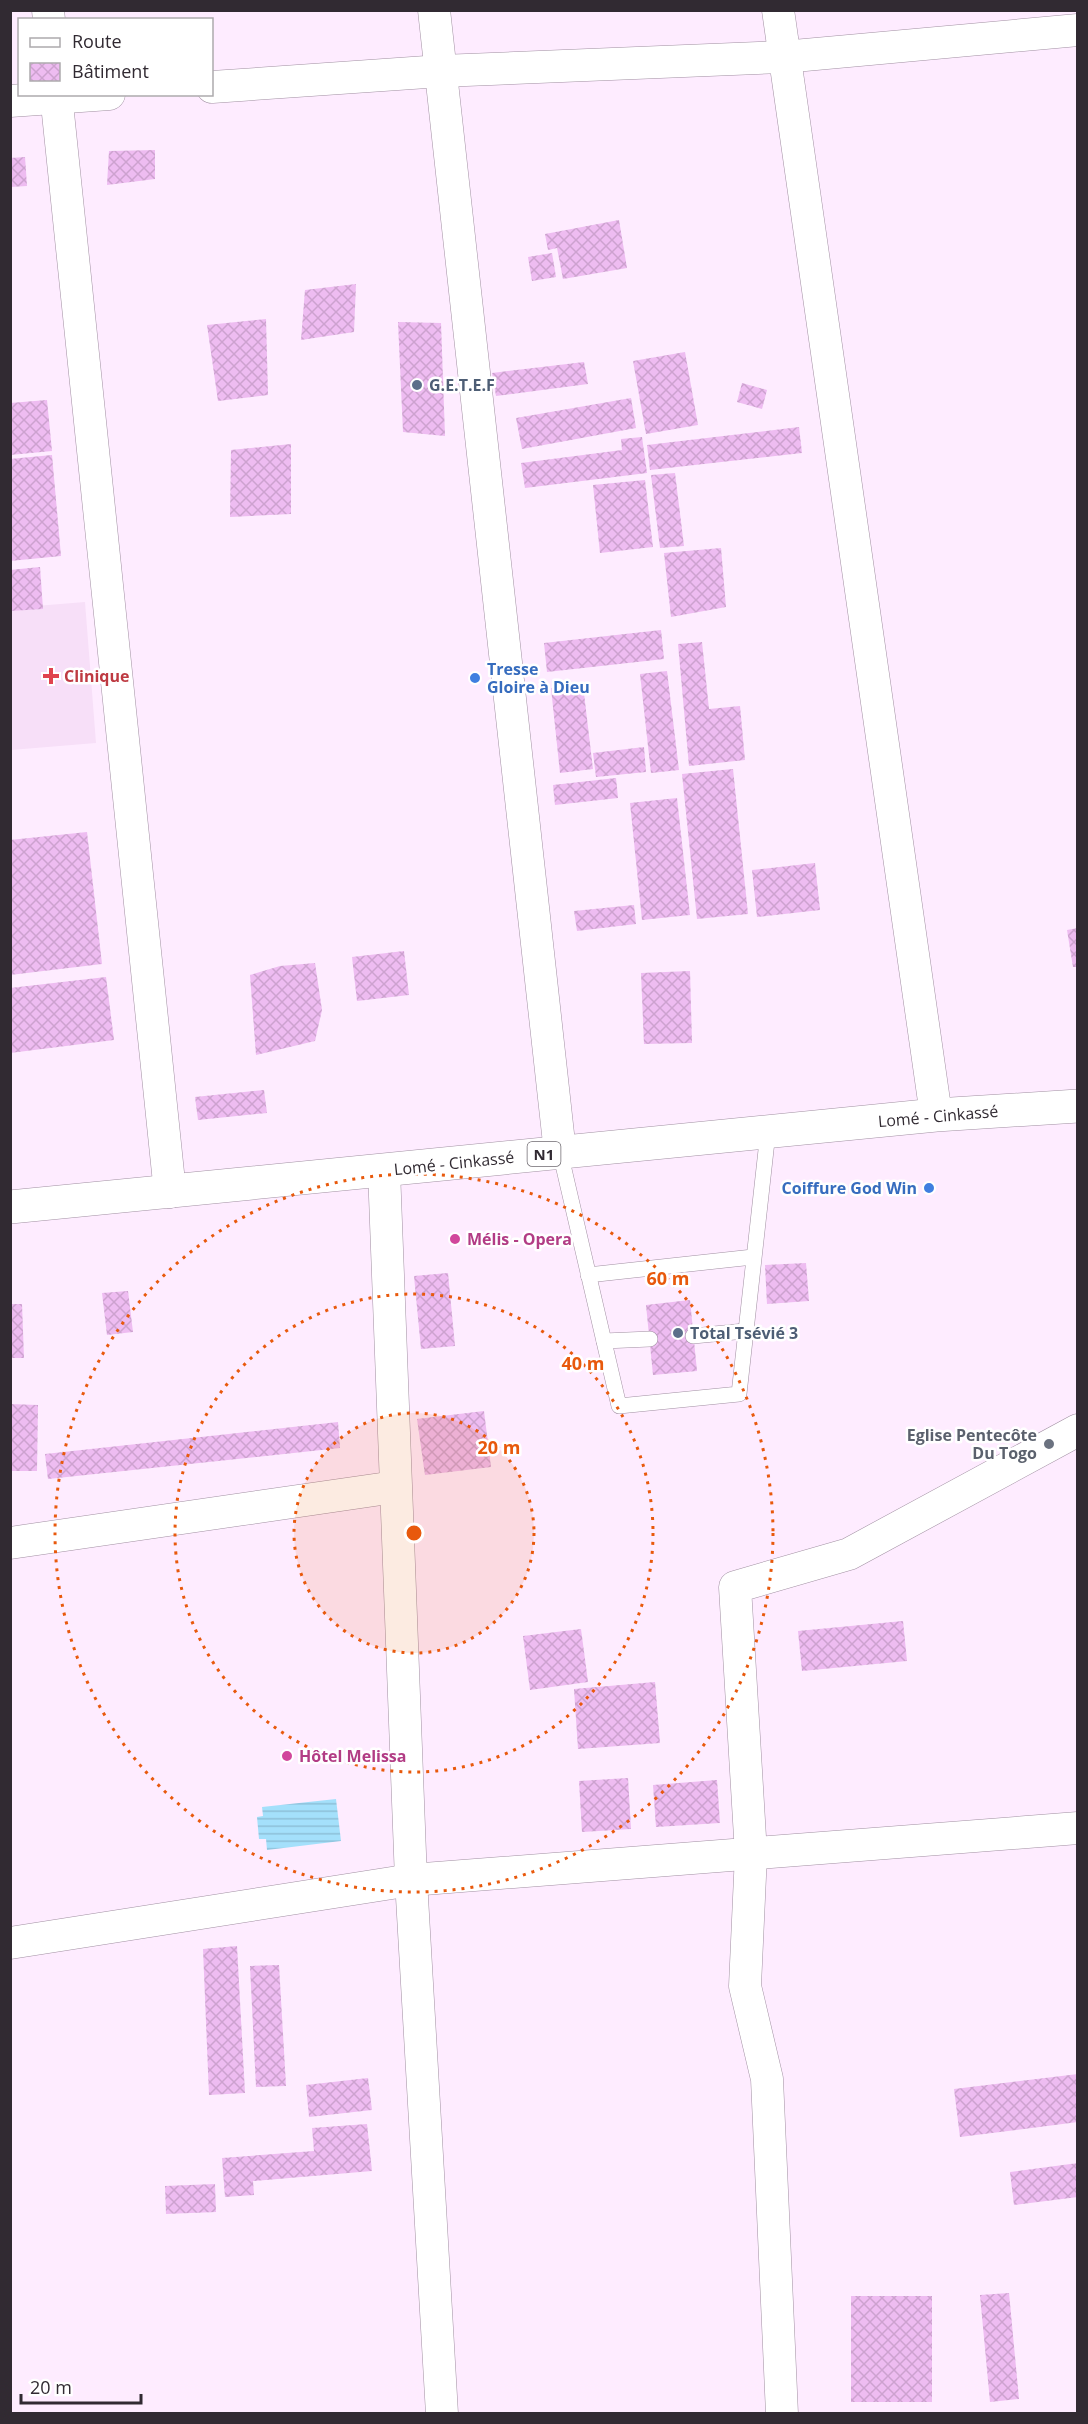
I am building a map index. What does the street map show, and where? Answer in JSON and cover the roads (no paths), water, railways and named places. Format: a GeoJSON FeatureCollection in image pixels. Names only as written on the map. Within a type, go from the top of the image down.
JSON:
{"type":"FeatureCollection","features":[{"type":"Feature","properties":{"kind":"highway","name":"Lomé - Cinkassé"},"geometry":{"type":"LineString","coordinates":[[10,1207],[936,1115],[1077,1106]]}},
{"type":"Feature","properties":{"kind":"street"},"geometry":{"type":"LineString","coordinates":[[434,10],[561,1152]]}},
{"type":"Feature","properties":{"kind":"street"},"geometry":{"type":"LineString","coordinates":[[778,10],[936,1115]]}},
{"type":"Feature","properties":{"kind":"street"},"geometry":{"type":"LineString","coordinates":[[213,87],[441,71],[783,57],[1077,30]]}},
{"type":"Feature","properties":{"kind":"street"},"geometry":{"type":"LineString","coordinates":[[10,101],[56,96],[170,1192]]}},
{"type":"Feature","properties":{"kind":"street"},"geometry":{"type":"LineString","coordinates":[[384,1170],[411,1880],[442,2414]]}},
{"type":"Feature","properties":{"kind":"street"},"geometry":{"type":"LineString","coordinates":[[782,2414],[767,2079],[744,1986],[751,1854],[735,1587],[849,1554],[1077,1431]]}},
{"type":"Feature","properties":{"kind":"street"},"geometry":{"type":"LineString","coordinates":[[10,1543],[395,1487]]}},
{"type":"Feature","properties":{"kind":"street"},"geometry":{"type":"LineString","coordinates":[[10,1943],[411,1880],[1077,1828]]}},
{"type":"Feature","properties":{"kind":"lane"},"geometry":{"type":"LineString","coordinates":[[561,1152],[619,1406],[739,1394],[768,1132]]}},
{"type":"Feature","properties":{"kind":"lane"},"geometry":{"type":"LineString","coordinates":[[588,1275],[753,1257]]}},
{"type":"Feature","properties":{"kind":"lane"},"geometry":{"type":"LineString","coordinates":[[693,1336],[745,1331]]}},
{"type":"Feature","properties":{"kind":"lane"},"geometry":{"type":"LineString","coordinates":[[604,1341],[650,1339]]}},
{"type":"Feature","properties":{"kind":"water"},"geometry":{"type":"Polygon","coordinates":[[[336,1799],[341,1841],[267,1850],[266,1839],[259,1839],[257,1817],[263,1816],[262,1807],[336,1799]]]}},
{"type":"Feature","properties":{"kind":"place","name":"G.E.T.E.F"},"geometry":{"type":"Point","coordinates":[417,385]}},
{"type":"Feature","properties":{"kind":"place","name":"Clinique"},"geometry":{"type":"Point","coordinates":[51,676]}},
{"type":"Feature","properties":{"kind":"place","name":"Tresse Gloire à Dieu"},"geometry":{"type":"Point","coordinates":[475,678]}},
{"type":"Feature","properties":{"kind":"place","name":"Coiffure God Win"},"geometry":{"type":"Point","coordinates":[929,1188]}},
{"type":"Feature","properties":{"kind":"place","name":"Mélis - Opera"},"geometry":{"type":"Point","coordinates":[455,1239]}},
{"type":"Feature","properties":{"kind":"place","name":"Total Tsévié 3"},"geometry":{"type":"Point","coordinates":[678,1333]}},
{"type":"Feature","properties":{"kind":"place","name":"Eglise Pentecôte Du Togo"},"geometry":{"type":"Point","coordinates":[1049,1444]}},
{"type":"Feature","properties":{"kind":"place","name":"Hôtel Melissa"},"geometry":{"type":"Point","coordinates":[287,1756]}}]}
